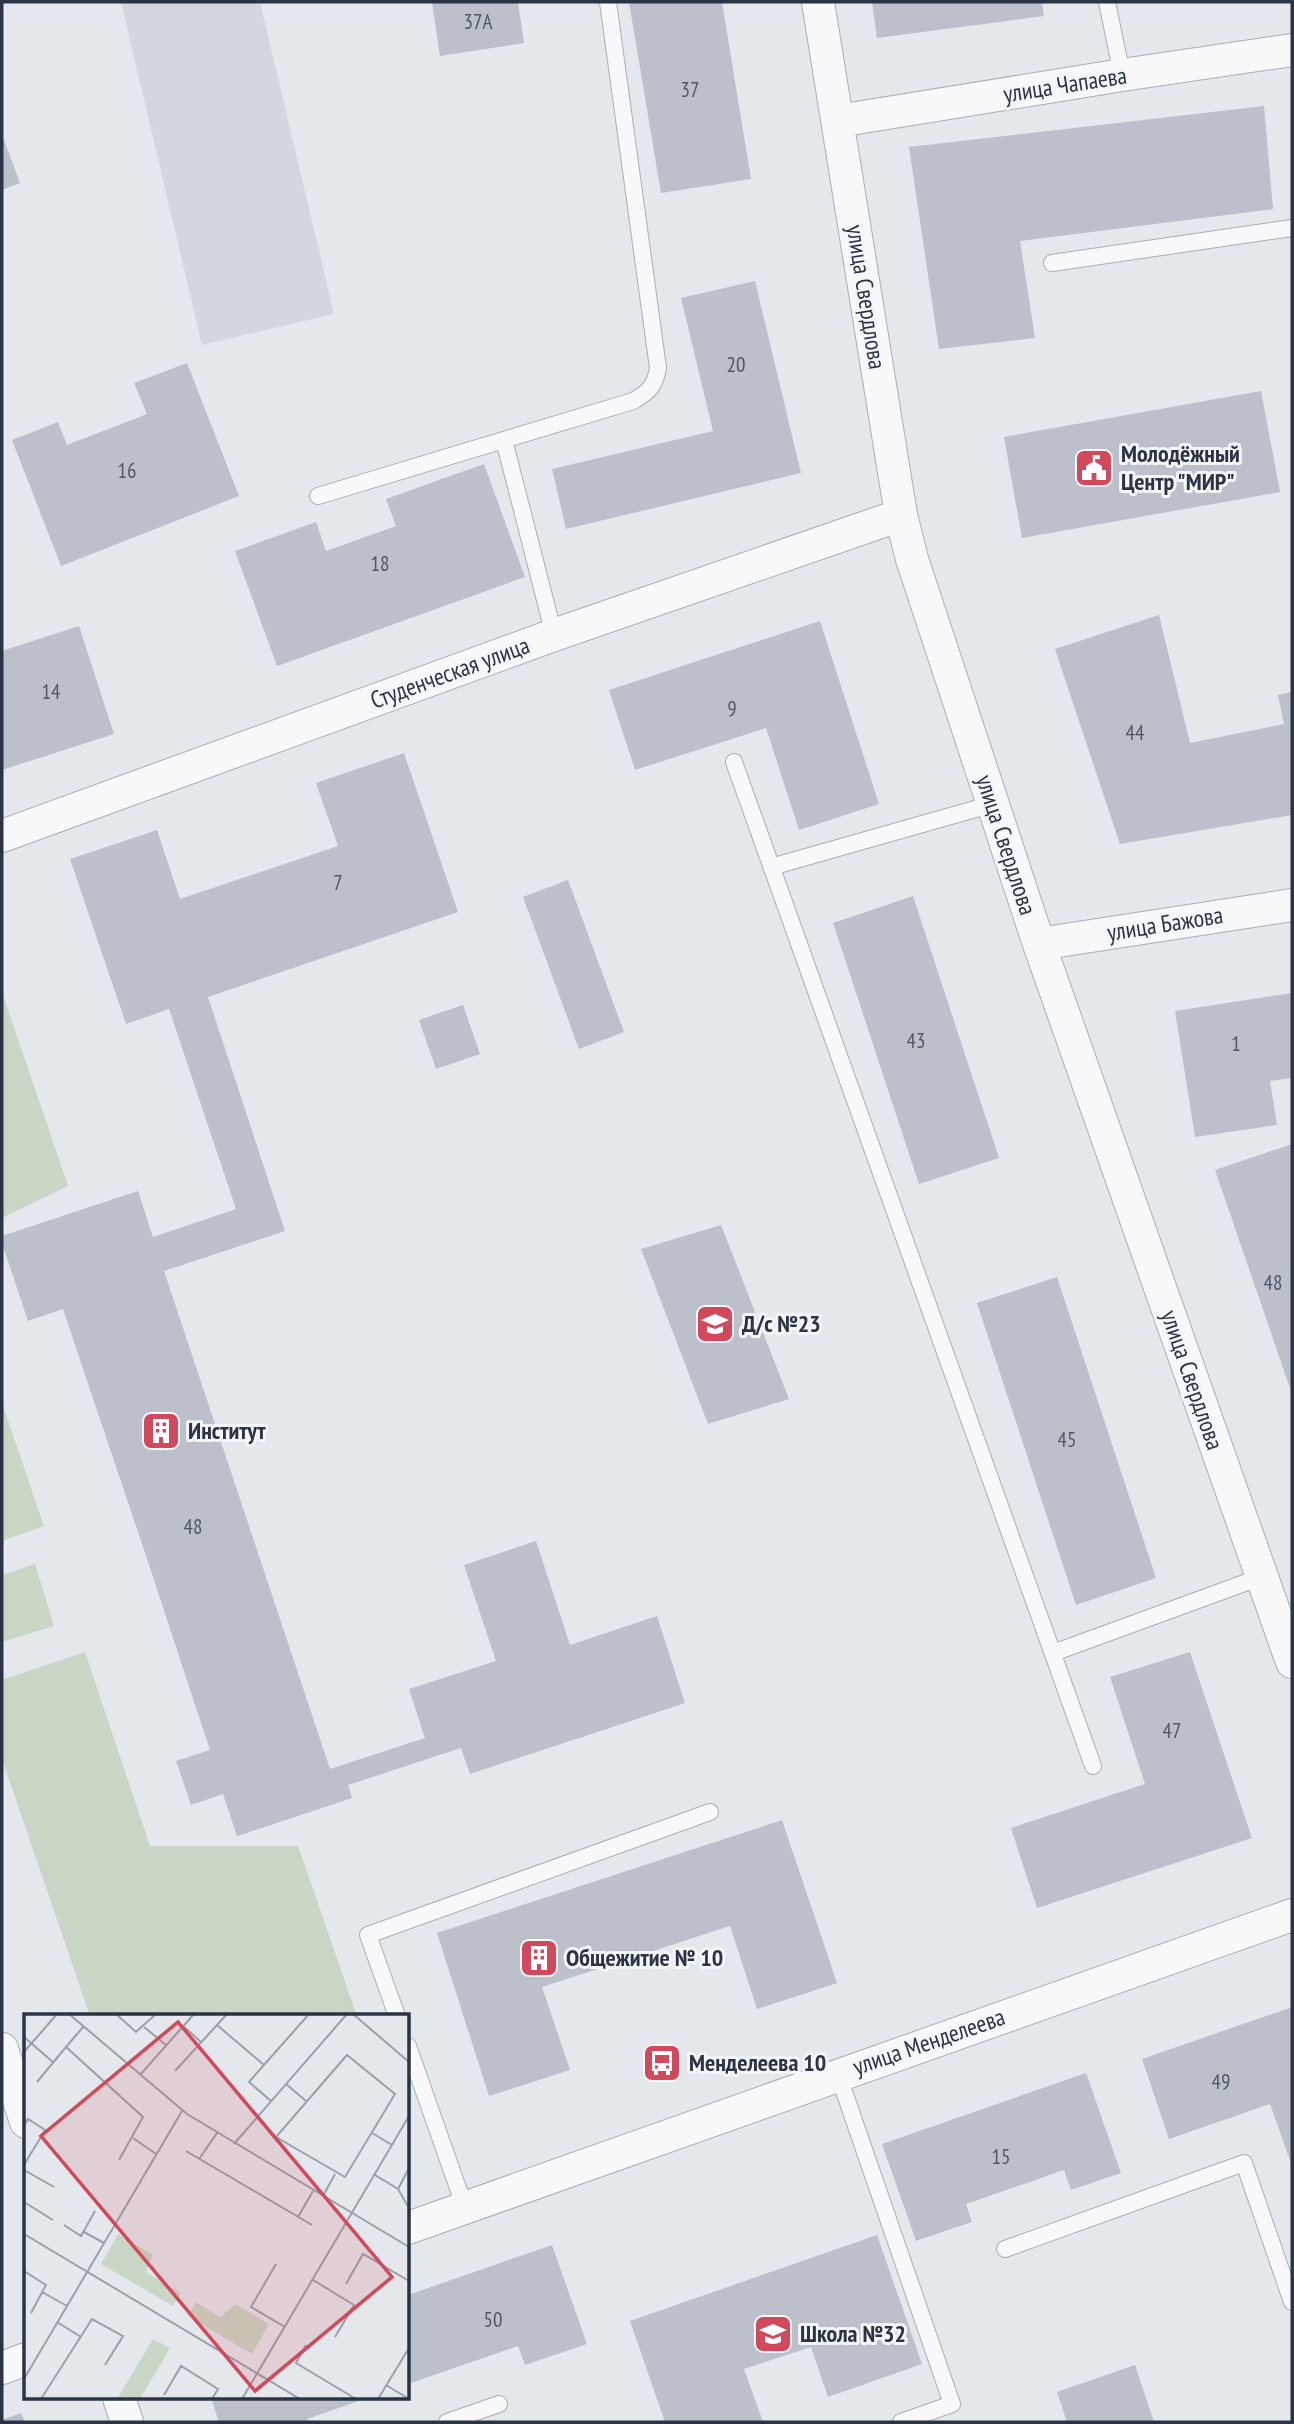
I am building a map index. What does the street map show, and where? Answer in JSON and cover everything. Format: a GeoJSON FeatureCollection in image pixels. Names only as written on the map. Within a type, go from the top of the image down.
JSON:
{"type":"FeatureCollection","features":[{"type":"Feature","properties":{"kind":"street","name":"улица Свердлова"},"geometry":{"type":"LineString","coordinates":[[818,2],[901,515],[912,559],[1038,944],[1261,1577],[1291,1654]]}},
{"type":"Feature","properties":{"kind":"street","name":"улица Чапаева"},"geometry":{"type":"LineString","coordinates":[[838,121],[1292,50]]}},
{"type":"Feature","properties":{"kind":"street","name":"Студенческая улица"},"geometry":{"type":"LineString","coordinates":[[2,836],[554,635],[901,515]]}},
{"type":"Feature","properties":{"kind":"street","name":"улица Бажова"},"geometry":{"type":"LineString","coordinates":[[1038,944],[1292,905]]}},
{"type":"Feature","properties":{"kind":"street","name":"улица Менделеева"},"geometry":{"type":"LineString","coordinates":[[410,2227],[1292,1914]]}},
{"type":"Feature","properties":{"kind":"street"},"geometry":{"type":"LineString","coordinates":[[2,2049],[24,2116]]}},
{"type":"Feature","properties":{"kind":"street"},"geometry":{"type":"LineString","coordinates":[[2,2368],[24,2361]]}},
{"type":"Feature","properties":{"kind":"street"},"geometry":{"type":"LineString","coordinates":[[120,2400],[127,2422]]}},
{"type":"Feature","properties":{"kind":"lane"},"geometry":{"type":"LineString","coordinates":[[318,496],[633,401],[648,393],[656,382],[658,368],[608,2]]}},
{"type":"Feature","properties":{"kind":"lane"},"geometry":{"type":"LineString","coordinates":[[1107,2],[1122,75]]}},
{"type":"Feature","properties":{"kind":"lane"},"geometry":{"type":"LineString","coordinates":[[1052,263],[1292,228]]}},
{"type":"Feature","properties":{"kind":"lane"},"geometry":{"type":"LineString","coordinates":[[504,440],[554,635]]}},
{"type":"Feature","properties":{"kind":"lane"},"geometry":{"type":"LineString","coordinates":[[734,762],[1093,1766]]}},
{"type":"Feature","properties":{"kind":"lane"},"geometry":{"type":"LineString","coordinates":[[771,867],[993,804]]}},
{"type":"Feature","properties":{"kind":"lane"},"geometry":{"type":"LineString","coordinates":[[1053,1653],[1261,1577]]}},
{"type":"Feature","properties":{"kind":"lane"},"geometry":{"type":"LineString","coordinates":[[396,2014],[368,1935],[710,1812]]}},
{"type":"Feature","properties":{"kind":"lane"},"geometry":{"type":"LineString","coordinates":[[410,2052],[465,2208]]}},
{"type":"Feature","properties":{"kind":"lane"},"geometry":{"type":"LineString","coordinates":[[838,2074],[952,2404],[901,2422]]}},
{"type":"Feature","properties":{"kind":"lane"},"geometry":{"type":"LineString","coordinates":[[1005,2249],[1244,2163],[1292,2302]]}},
{"type":"Feature","properties":{"kind":"lane"},"geometry":{"type":"LineString","coordinates":[[447,2422],[499,2403]]}},
{"type":"Feature","properties":{"kind":"shaded area"},"geometry":{"type":"Polygon","coordinates":[[[121,2],[260,2],[334,314],[202,345],[121,2]]]}},
{"type":"Feature","properties":{"kind":"green space"},"geometry":{"type":"Polygon","coordinates":[[[2,992],[68,1186],[2,1218],[2,992]]]}},
{"type":"Feature","properties":{"kind":"green space"},"geometry":{"type":"Polygon","coordinates":[[[2,1403],[44,1526],[2,1541],[2,1403]]]}},
{"type":"Feature","properties":{"kind":"green space"},"geometry":{"type":"Polygon","coordinates":[[[35,1564],[54,1626],[2,1642],[2,1575],[35,1564]]]}},
{"type":"Feature","properties":{"kind":"green space"},"geometry":{"type":"Polygon","coordinates":[[[85,1652],[150,1846],[298,1846],[356,2014],[89,2014],[2,1759],[2,1680],[85,1652]]]}},
{"type":"Feature","properties":{"kind":"building"},"geometry":{"type":"Polygon","coordinates":[[[432,2],[518,2],[524,43],[440,56],[432,2]]]}},
{"type":"Feature","properties":{"kind":"building"},"geometry":{"type":"Polygon","coordinates":[[[629,2],[722,2],[751,179],[661,193],[629,2]]]}},
{"type":"Feature","properties":{"kind":"building"},"geometry":{"type":"Polygon","coordinates":[[[872,2],[1042,2],[1044,16],[877,38],[872,2]]]}},
{"type":"Feature","properties":{"kind":"building"},"geometry":{"type":"Polygon","coordinates":[[[1264,106],[1273,209],[1020,241],[1035,338],[939,349],[909,147],[1264,106]]]}},
{"type":"Feature","properties":{"kind":"building"},"geometry":{"type":"Polygon","coordinates":[[[2,135],[20,183],[2,190],[2,135]]]}},
{"type":"Feature","properties":{"kind":"building"},"geometry":{"type":"Polygon","coordinates":[[[755,281],[801,473],[566,529],[552,469],[713,431],[681,298],[755,281]]]}},
{"type":"Feature","properties":{"kind":"building"},"geometry":{"type":"Polygon","coordinates":[[[187,363],[239,496],[61,566],[12,440],[58,422],[67,445],[147,414],[134,383],[187,363]]]}},
{"type":"Feature","properties":{"kind":"building"},"geometry":{"type":"Polygon","coordinates":[[[1261,391],[1280,492],[1022,538],[1004,437],[1261,391]]]}},
{"type":"Feature","properties":{"kind":"building"},"geometry":{"type":"Polygon","coordinates":[[[484,464],[525,577],[277,666],[235,551],[316,522],[326,551],[396,526],[386,499],[484,464]]]}},
{"type":"Feature","properties":{"kind":"building"},"geometry":{"type":"Polygon","coordinates":[[[1159,615],[1190,743],[1284,724],[1278,695],[1292,692],[1292,815],[1120,844],[1055,649],[1159,615]]]}},
{"type":"Feature","properties":{"kind":"building"},"geometry":{"type":"Polygon","coordinates":[[[820,621],[879,804],[799,830],[766,728],[635,770],[609,690],[820,621]]]}},
{"type":"Feature","properties":{"kind":"building"},"geometry":{"type":"Polygon","coordinates":[[[79,626],[114,734],[2,770],[2,651],[79,626]]]}},
{"type":"Feature","properties":{"kind":"building","name":"Институт"},"geometry":{"type":"Polygon","coordinates":[[[404,753],[458,912],[208,997],[285,1231],[164,1271],[330,1769],[425,1738],[409,1689],[496,1661],[464,1565],[536,1541],[570,1645],[657,1616],[685,1703],[470,1774],[461,1748],[348,1785],[352,1798],[237,1836],[223,1794],[191,1805],[176,1761],[210,1750],[146,1556],[63,1309],[28,1321],[2,1236],[138,1191],[153,1237],[236,1209],[169,1009],[126,1024],[70,859],[157,830],[180,899],[338,846],[316,783],[404,753]]]}},
{"type":"Feature","properties":{"kind":"building"},"geometry":{"type":"Polygon","coordinates":[[[568,880],[624,1032],[579,1049],[523,897],[568,880]]]}},
{"type":"Feature","properties":{"kind":"building"},"geometry":{"type":"Polygon","coordinates":[[[913,896],[999,1158],[919,1184],[833,923],[913,896]]]}},
{"type":"Feature","properties":{"kind":"building"},"geometry":{"type":"Polygon","coordinates":[[[1292,993],[1292,1078],[1270,1081],[1277,1125],[1195,1137],[1175,1011],[1292,993]]]}},
{"type":"Feature","properties":{"kind":"building"},"geometry":{"type":"Polygon","coordinates":[[[463,1005],[480,1054],[436,1069],[419,1020],[463,1005]]]}},
{"type":"Feature","properties":{"kind":"building"},"geometry":{"type":"Polygon","coordinates":[[[1292,1144],[1292,1394],[1215,1170],[1292,1144]]]}},
{"type":"Feature","properties":{"kind":"building","name":"Д/с №23"},"geometry":{"type":"Polygon","coordinates":[[[721,1225],[789,1399],[708,1424],[641,1249],[721,1225]]]}},
{"type":"Feature","properties":{"kind":"building"},"geometry":{"type":"Polygon","coordinates":[[[1057,1277],[1156,1578],[1076,1605],[977,1303],[1057,1277]]]}},
{"type":"Feature","properties":{"kind":"building"},"geometry":{"type":"Polygon","coordinates":[[[1190,1652],[1252,1838],[1037,1908],[1011,1828],[1145,1784],[1110,1677],[1190,1652]]]}},
{"type":"Feature","properties":{"kind":"building","name":"Общежитие № 10"},"geometry":{"type":"Polygon","coordinates":[[[782,1820],[837,1983],[757,2009],[730,1926],[542,1987],[570,2070],[489,2096],[437,1933],[782,1820]]]}},
{"type":"Feature","properties":{"kind":"building"},"geometry":{"type":"Polygon","coordinates":[[[1292,2007],[1292,2166],[1270,2104],[1169,2139],[1142,2059],[1292,2007]]]}},
{"type":"Feature","properties":{"kind":"building"},"geometry":{"type":"Polygon","coordinates":[[[1086,2073],[1121,2173],[1071,2190],[1064,2170],[966,2204],[972,2222],[916,2241],[882,2144],[1086,2073]]]}},
{"type":"Feature","properties":{"kind":"building","name":"Школа №32"},"geometry":{"type":"Polygon","coordinates":[[[877,2235],[922,2364],[828,2397],[811,2347],[744,2369],[763,2422],[665,2422],[630,2321],[877,2235]]]}},
{"type":"Feature","properties":{"kind":"building"},"geometry":{"type":"Polygon","coordinates":[[[552,2245],[587,2344],[525,2365],[518,2346],[410,2383],[410,2294],[552,2245]]]}},
{"type":"Feature","properties":{"kind":"building"},"geometry":{"type":"Polygon","coordinates":[[[1135,2365],[1154,2422],[1067,2422],[1057,2392],[1135,2365]]]}},
{"type":"Feature","properties":{"kind":"building"},"geometry":{"type":"Polygon","coordinates":[[[212,2400],[361,2400],[307,2419],[309,2422],[219,2422],[212,2400]]]}},
{"type":"Feature","properties":{"kind":"building"},"geometry":{"type":"Polygon","coordinates":[[[21,2413],[25,2422],[2,2422],[2,2420],[21,2413]]]}},
{"type":"Feature","properties":{"kind":"place","name":"Молодёжный Центр \"МИР\""},"geometry":{"type":"Point","coordinates":[1094,468]}},
{"type":"Feature","properties":{"kind":"place","name":"Д/с №23"},"geometry":{"type":"Point","coordinates":[715,1324]}},
{"type":"Feature","properties":{"kind":"place","name":"Институт"},"geometry":{"type":"Point","coordinates":[161,1431]}},
{"type":"Feature","properties":{"kind":"place","name":"Общежитие № 10"},"geometry":{"type":"Point","coordinates":[539,1958]}},
{"type":"Feature","properties":{"kind":"place","name":"Менделеева 10"},"geometry":{"type":"Point","coordinates":[662,2063]}},
{"type":"Feature","properties":{"kind":"place","name":"Школа №32"},"geometry":{"type":"Point","coordinates":[773,2334]}}]}
